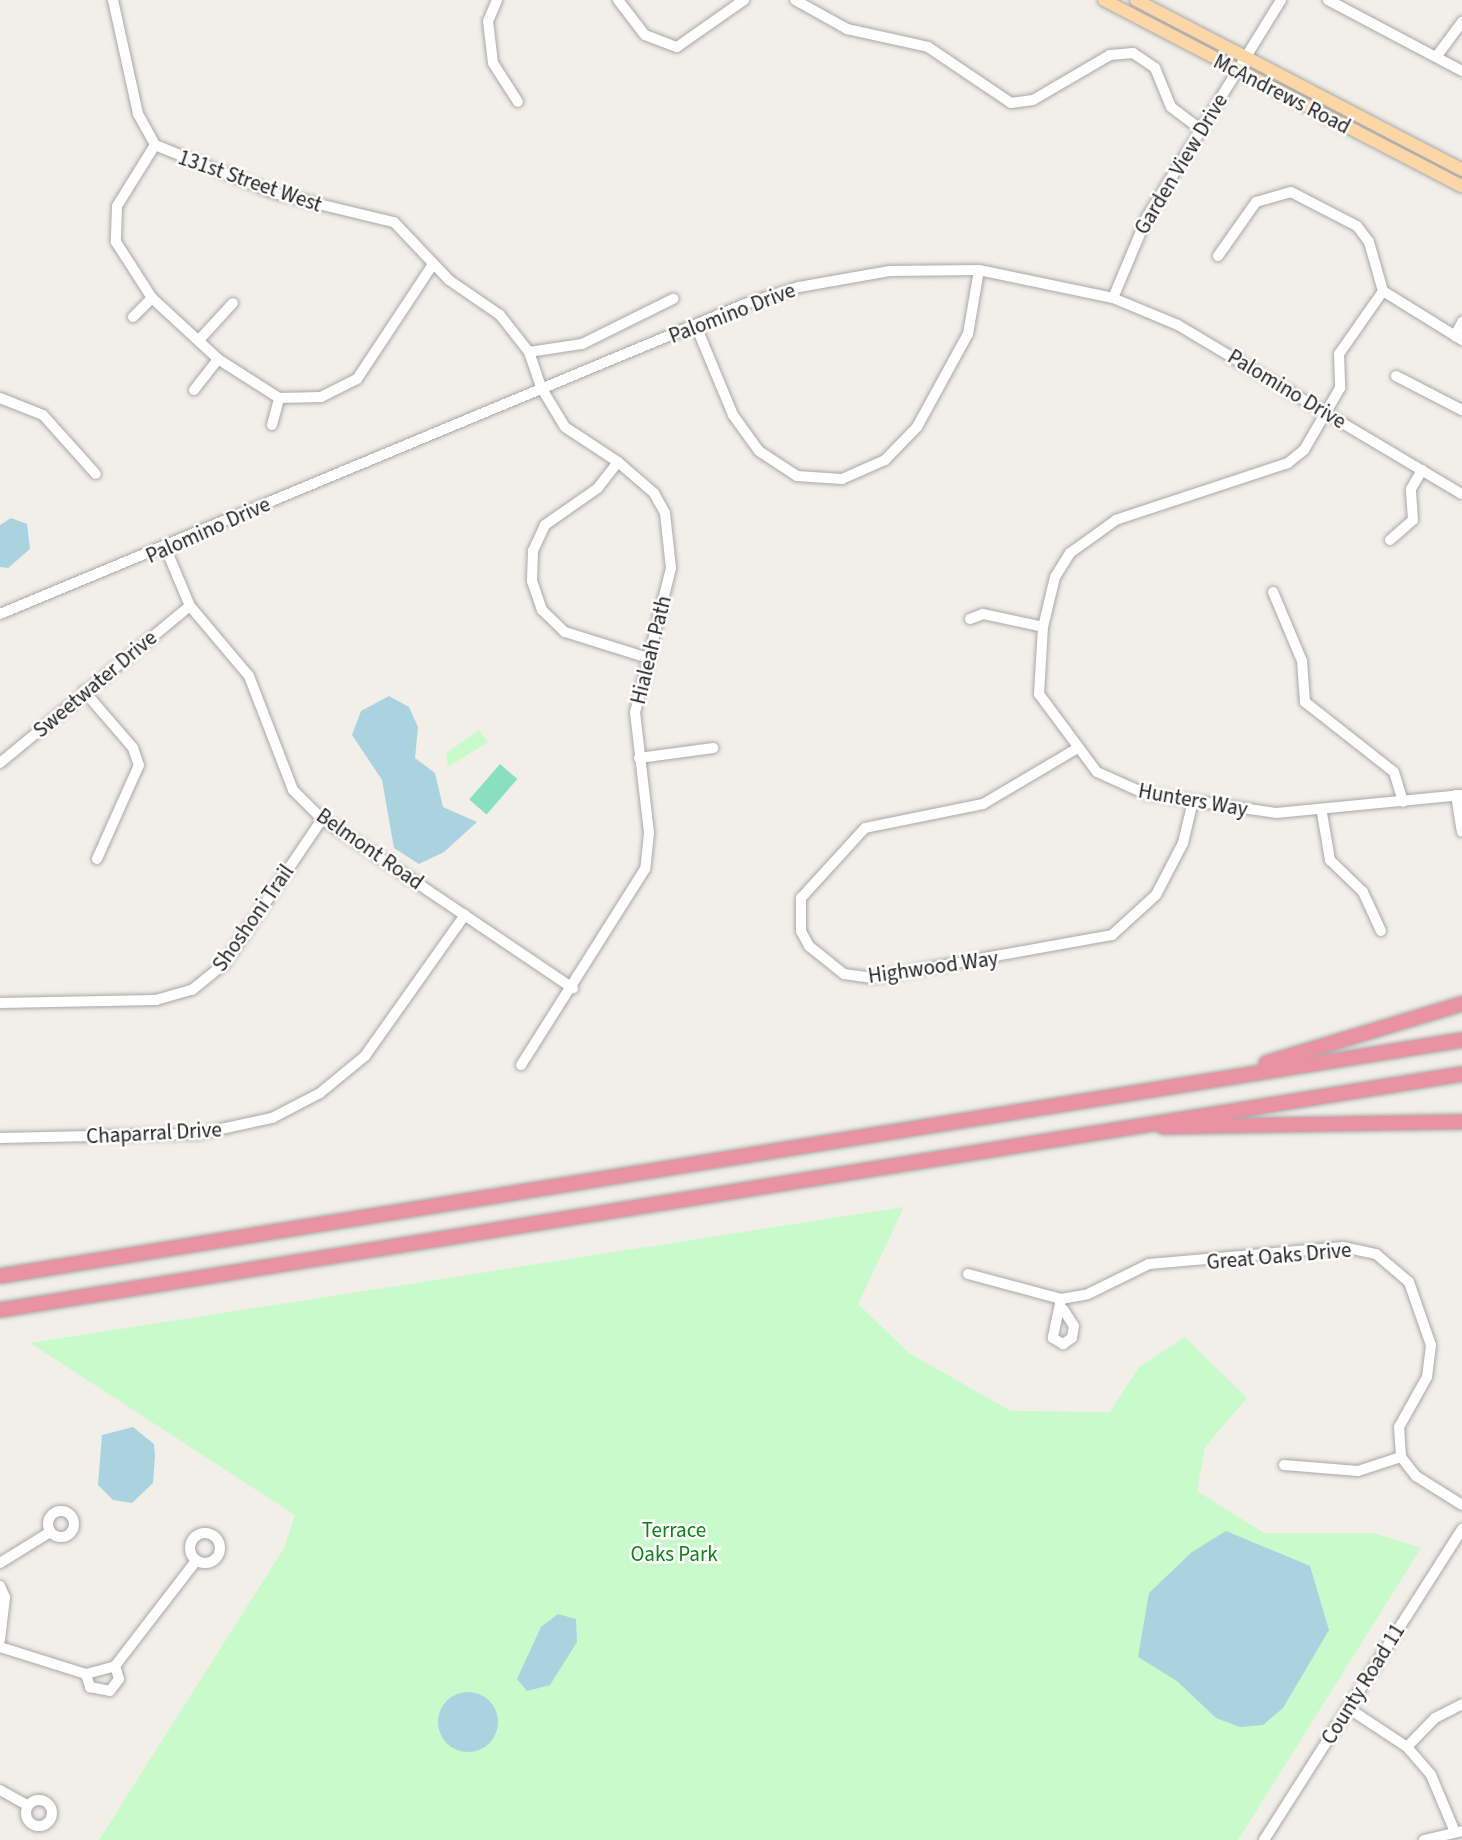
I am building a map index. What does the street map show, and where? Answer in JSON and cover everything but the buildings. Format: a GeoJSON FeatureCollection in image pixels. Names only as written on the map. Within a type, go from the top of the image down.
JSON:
{"type":"FeatureCollection","features":[{"type":"Feature","properties":{"kind":"highway"},"geometry":{"type":"LineString","coordinates":[[1189,1083],[1361,1038],[1462,1004]]}},
{"type":"Feature","properties":{"kind":"highway"},"geometry":{"type":"LineString","coordinates":[[0,1276],[1462,1040]]}},
{"type":"Feature","properties":{"kind":"highway"},"geometry":{"type":"LineString","coordinates":[[0,1310],[1462,1074]]}},
{"type":"Feature","properties":{"kind":"highway"},"geometry":{"type":"LineString","coordinates":[[1109,1129],[1462,1122]]}},
{"type":"Feature","properties":{"kind":"main road","name":"McAndrews Road"},"geometry":{"type":"LineString","coordinates":[[1104,0],[1462,186]]}},
{"type":"Feature","properties":{"kind":"main road","name":"McAndrews Road"},"geometry":{"type":"LineString","coordinates":[[1136,0],[1462,170]]}},
{"type":"Feature","properties":{"kind":"street","name":"131st Street West"},"geometry":{"type":"LineString","coordinates":[[113,0],[138,114],[155,145],[277,194],[394,222],[433,264],[500,315],[529,352],[542,389]]}},
{"type":"Feature","properties":{"kind":"street"},"geometry":{"type":"LineString","coordinates":[[497,0],[488,21],[493,63],[518,102]]}},
{"type":"Feature","properties":{"kind":"street"},"geometry":{"type":"LineString","coordinates":[[618,0],[645,35],[677,47],[744,0]]}},
{"type":"Feature","properties":{"kind":"street"},"geometry":{"type":"LineString","coordinates":[[795,0],[847,29],[928,47],[1011,103],[1033,100],[1110,55],[1133,53],[1155,68],[1171,107],[1200,129]]}},
{"type":"Feature","properties":{"kind":"street","name":"Garden View Drive"},"geometry":{"type":"LineString","coordinates":[[1113,298],[1147,217],[1281,0]]}},
{"type":"Feature","properties":{"kind":"street"},"geometry":{"type":"LineString","coordinates":[[1328,0],[1462,71]]}},
{"type":"Feature","properties":{"kind":"street"},"geometry":{"type":"LineString","coordinates":[[1436,57],[1462,22]]}},
{"type":"Feature","properties":{"kind":"street"},"geometry":{"type":"LineString","coordinates":[[155,145],[112,223],[116,243],[152,298],[218,359],[279,398],[320,397],[357,379],[433,264]]}},
{"type":"Feature","properties":{"kind":"street"},"geometry":{"type":"LineString","coordinates":[[1218,256],[1256,202],[1291,192],[1357,226],[1369,242],[1383,291],[1458,338],[1462,322]]}},
{"type":"Feature","properties":{"kind":"street"},"geometry":{"type":"LineString","coordinates":[[696,326],[733,415],[759,451],[797,476],[842,479],[885,460],[918,427],[968,334],[979,270]]}},
{"type":"Feature","properties":{"kind":"street","name":"Palomino Drive"},"geometry":{"type":"LineString","coordinates":[[0,614],[166,549],[745,304],[844,277],[979,270],[1113,298],[1178,325],[1462,494]]}},
{"type":"Feature","properties":{"kind":"street","name":"Hunters Way"},"geometry":{"type":"LineString","coordinates":[[1383,291],[1339,354],[1340,388],[1328,414],[1288,463],[1116,520],[1088,535],[1055,577],[1044,627],[1039,694],[1076,749],[1097,772],[1123,787],[1193,801],[1322,813],[1459,795]]}},
{"type":"Feature","properties":{"kind":"street"},"geometry":{"type":"LineString","coordinates":[[133,317],[152,298]]}},
{"type":"Feature","properties":{"kind":"street"},"geometry":{"type":"LineString","coordinates":[[529,352],[582,344],[673,299]]}},
{"type":"Feature","properties":{"kind":"street"},"geometry":{"type":"LineString","coordinates":[[199,340],[233,303]]}},
{"type":"Feature","properties":{"kind":"street"},"geometry":{"type":"LineString","coordinates":[[194,390],[218,359]]}},
{"type":"Feature","properties":{"kind":"street"},"geometry":{"type":"LineString","coordinates":[[1396,376],[1462,410]]}},
{"type":"Feature","properties":{"kind":"street","name":"Hialeah Path"},"geometry":{"type":"LineString","coordinates":[[521,1065],[573,988],[645,869],[649,833],[635,712],[671,568],[672,536],[654,493],[618,462],[565,427],[542,389]]}},
{"type":"Feature","properties":{"kind":"street"},"geometry":{"type":"LineString","coordinates":[[0,398],[43,415],[96,474]]}},
{"type":"Feature","properties":{"kind":"street"},"geometry":{"type":"LineString","coordinates":[[272,425],[279,398]]}},
{"type":"Feature","properties":{"kind":"street"},"geometry":{"type":"LineString","coordinates":[[618,462],[598,488],[545,526],[533,551],[531,581],[542,610],[565,632],[648,658]]}},
{"type":"Feature","properties":{"kind":"street"},"geometry":{"type":"LineString","coordinates":[[1390,540],[1413,520],[1411,489],[1422,470]]}},
{"type":"Feature","properties":{"kind":"street","name":"Belmont Road"},"geometry":{"type":"LineString","coordinates":[[166,549],[190,606],[249,676],[293,790],[322,819],[573,988]]}},
{"type":"Feature","properties":{"kind":"street"},"geometry":{"type":"LineString","coordinates":[[1273,592],[1302,661],[1305,702],[1394,772],[1403,802]]}},
{"type":"Feature","properties":{"kind":"street","name":"Sweetwater Drive"},"geometry":{"type":"LineString","coordinates":[[0,763],[190,606]]}},
{"type":"Feature","properties":{"kind":"street"},"geometry":{"type":"LineString","coordinates":[[970,619],[983,614],[1044,627]]}},
{"type":"Feature","properties":{"kind":"street"},"geometry":{"type":"LineString","coordinates":[[84,691],[139,765],[97,859]]}},
{"type":"Feature","properties":{"kind":"street"},"geometry":{"type":"LineString","coordinates":[[639,758],[713,748]]}},
{"type":"Feature","properties":{"kind":"street","name":"Highwood Way"},"geometry":{"type":"LineString","coordinates":[[1076,749],[983,804],[865,828],[801,898],[801,931],[809,946],[844,974],[873,978],[1112,935],[1156,895],[1184,842],[1193,801]]}},
{"type":"Feature","properties":{"kind":"street"},"geometry":{"type":"LineString","coordinates":[[1459,795],[1462,832]]}},
{"type":"Feature","properties":{"kind":"street"},"geometry":{"type":"LineString","coordinates":[[1322,813],[1330,860],[1363,892],[1381,931]]}},
{"type":"Feature","properties":{"kind":"street","name":"Shoshoni Trail"},"geometry":{"type":"LineString","coordinates":[[0,1003],[156,1000],[192,990],[224,964],[322,819]]}},
{"type":"Feature","properties":{"kind":"street","name":"Chaparral Drive"},"geometry":{"type":"LineString","coordinates":[[0,1138],[198,1134],[272,1118],[320,1093],[365,1056],[465,915]]}},
{"type":"Feature","properties":{"kind":"street","name":"Great Oaks Drive"},"geometry":{"type":"LineString","coordinates":[[968,1274],[1062,1304],[1149,1264],[1343,1247],[1376,1254],[1409,1282],[1431,1345],[1427,1377],[1399,1427],[1401,1457]]}},
{"type":"Feature","properties":{"kind":"street"},"geometry":{"type":"LineString","coordinates":[[1284,1465],[1358,1471],[1401,1457],[1416,1476],[1462,1505]]}},
{"type":"Feature","properties":{"kind":"street","name":"County Road 11"},"geometry":{"type":"LineString","coordinates":[[1264,1840],[1462,1529]]}},
{"type":"Feature","properties":{"kind":"street"},"geometry":{"type":"LineString","coordinates":[[0,1563],[50,1532]]}},
{"type":"Feature","properties":{"kind":"street"},"geometry":{"type":"LineString","coordinates":[[0,1647],[86,1674],[115,1666],[196,1561]]}},
{"type":"Feature","properties":{"kind":"street"},"geometry":{"type":"LineString","coordinates":[[0,1586],[5,1597],[0,1640]]}},
{"type":"Feature","properties":{"kind":"street"},"geometry":{"type":"LineString","coordinates":[[86,1674],[90,1687],[110,1691],[119,1679],[115,1666]]}},
{"type":"Feature","properties":{"kind":"street"},"geometry":{"type":"LineString","coordinates":[[1407,1747],[1435,1718],[1462,1704]]}},
{"type":"Feature","properties":{"kind":"street"},"geometry":{"type":"LineString","coordinates":[[1348,1708],[1407,1747],[1431,1775],[1459,1831],[1424,1840]]}},
{"type":"Feature","properties":{"kind":"street"},"geometry":{"type":"LineString","coordinates":[[0,1790],[27,1805]]}},
{"type":"Feature","properties":{"kind":"green space"},"geometry":{"type":"Polygon","coordinates":[[[479,730],[488,742],[448,767],[446,753],[479,730]]]}},
{"type":"Feature","properties":{"kind":"green space"},"geometry":{"type":"Polygon","coordinates":[[[500,764],[517,779],[487,815],[469,799],[500,764]]]}},
{"type":"Feature","properties":{"kind":"green space","name":"Terrace Oaks Park"},"geometry":{"type":"Polygon","coordinates":[[[904,1207],[858,1304],[909,1353],[1011,1411],[1110,1412],[1139,1367],[1185,1337],[1247,1398],[1205,1447],[1197,1491],[1264,1533],[1374,1533],[1421,1548],[1238,1840],[99,1840],[284,1548],[295,1515],[30,1343],[904,1207]]]}},
{"type":"Feature","properties":{"kind":"water"},"geometry":{"type":"Polygon","coordinates":[[[11,518],[27,524],[30,549],[8,568],[0,567],[0,525],[11,518]]]}},
{"type":"Feature","properties":{"kind":"water"},"geometry":{"type":"Polygon","coordinates":[[[389,696],[409,707],[418,727],[415,758],[435,773],[443,807],[477,822],[444,852],[419,864],[394,848],[382,780],[352,735],[361,711],[389,696]]]}},
{"type":"Feature","properties":{"kind":"water"},"geometry":{"type":"Polygon","coordinates":[[[133,1427],[154,1444],[155,1456],[153,1483],[132,1503],[113,1500],[98,1485],[102,1435],[133,1427]]]}},
{"type":"Feature","properties":{"kind":"water"},"geometry":{"type":"Polygon","coordinates":[[[1226,1531],[1310,1566],[1329,1630],[1283,1708],[1263,1725],[1240,1727],[1216,1718],[1177,1681],[1138,1657],[1149,1593],[1192,1552],[1226,1531]]]}},
{"type":"Feature","properties":{"kind":"water"},"geometry":{"type":"Polygon","coordinates":[[[558,1614],[576,1619],[577,1642],[550,1685],[527,1691],[517,1679],[541,1627],[558,1614]]]}},
{"type":"Feature","properties":{"kind":"water"},"geometry":{"type":"Polygon","coordinates":[[[468,1692],[485,1697],[493,1705],[498,1722],[493,1739],[485,1747],[468,1752],[451,1747],[443,1739],[438,1722],[443,1705],[451,1697],[468,1692]]]}}]}
